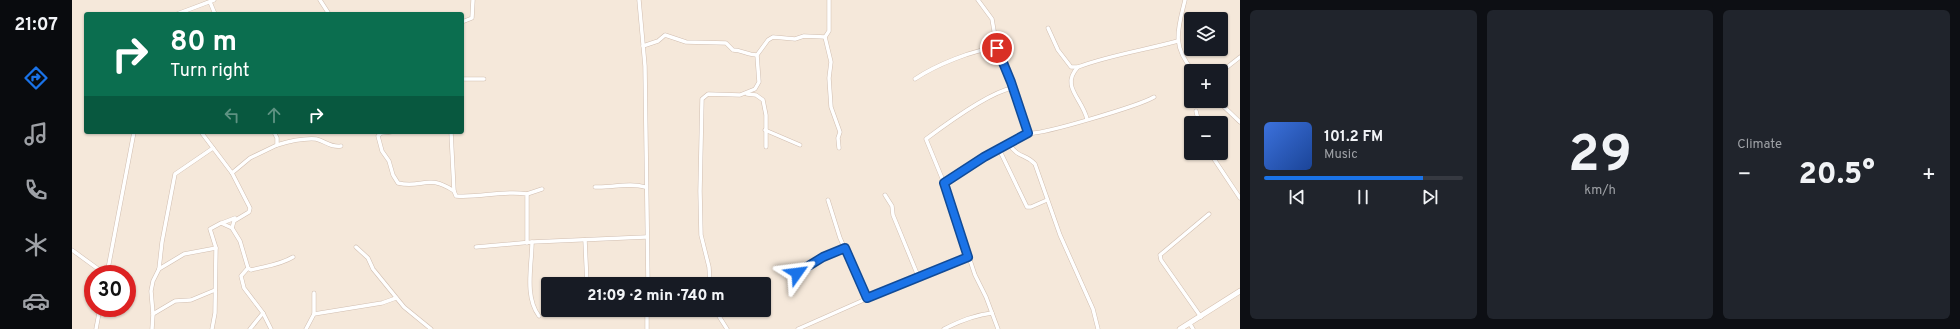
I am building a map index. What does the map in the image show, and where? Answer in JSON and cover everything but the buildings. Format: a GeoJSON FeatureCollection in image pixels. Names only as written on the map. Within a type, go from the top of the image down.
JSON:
{"type":"FeatureCollection","features":[{"type":"Feature","properties":{"kind":"street"},"geometry":{"type":"LineString","coordinates":[[181,12],[214,0]]}},
{"type":"Feature","properties":{"kind":"street"},"geometry":{"type":"LineString","coordinates":[[320,0],[328,12]]}},
{"type":"Feature","properties":{"kind":"street"},"geometry":{"type":"LineString","coordinates":[[464,21],[472,18],[473,0]]}},
{"type":"Feature","properties":{"kind":"street"},"geometry":{"type":"LineString","coordinates":[[639,0],[646,86],[646,237],[648,277]]}},
{"type":"Feature","properties":{"kind":"street"},"geometry":{"type":"LineString","coordinates":[[825,36],[829,31],[829,0]]}},
{"type":"Feature","properties":{"kind":"street"},"geometry":{"type":"LineString","coordinates":[[978,0],[992,19],[997,48],[1028,133]]}},
{"type":"Feature","properties":{"kind":"street"},"geometry":{"type":"LineString","coordinates":[[1185,0],[1178,24],[1178,41],[1182,56],[1188,64]]}},
{"type":"Feature","properties":{"kind":"street"},"geometry":{"type":"LineString","coordinates":[[210,2],[214,12]]}},
{"type":"Feature","properties":{"kind":"street"},"geometry":{"type":"LineString","coordinates":[[1048,28],[1058,50],[1070,67],[1078,67],[1122,53],[1142,51],[1178,41]]}},
{"type":"Feature","properties":{"kind":"street"},"geometry":{"type":"LineString","coordinates":[[643,46],[658,41],[665,35],[686,42],[726,43],[732,50],[740,50],[749,54],[758,54]]}},
{"type":"Feature","properties":{"kind":"street"},"geometry":{"type":"LineString","coordinates":[[746,94],[755,90],[759,82],[758,54],[768,40],[773,37],[795,39],[804,36],[825,36]]}},
{"type":"Feature","properties":{"kind":"street"},"geometry":{"type":"LineString","coordinates":[[825,36],[831,62],[829,78],[831,107],[840,132],[838,138],[839,148]]}},
{"type":"Feature","properties":{"kind":"street"},"geometry":{"type":"LineString","coordinates":[[915,79],[929,70],[958,58],[983,50],[997,48]]}},
{"type":"Feature","properties":{"kind":"street"},"geometry":{"type":"LineString","coordinates":[[1228,66],[1240,57]]}},
{"type":"Feature","properties":{"kind":"street"},"geometry":{"type":"LineString","coordinates":[[1078,67],[1070,81],[1070,86],[1085,110],[1087,119]]}},
{"type":"Feature","properties":{"kind":"street"},"geometry":{"type":"LineString","coordinates":[[464,79],[484,79]]}},
{"type":"Feature","properties":{"kind":"street"},"geometry":{"type":"LineString","coordinates":[[998,329],[968,257],[944,183],[926,139],[981,102],[1012,88]]}},
{"type":"Feature","properties":{"kind":"street"},"geometry":{"type":"LineString","coordinates":[[710,277],[709,266],[701,235],[700,191],[702,99],[708,94],[746,94],[756,95],[763,100],[766,115],[766,147]]}},
{"type":"Feature","properties":{"kind":"street"},"geometry":{"type":"LineString","coordinates":[[944,183],[984,157],[1028,133],[1045,132],[1117,111],[1154,97]]}},
{"type":"Feature","properties":{"kind":"street"},"geometry":{"type":"LineString","coordinates":[[1225,108],[1240,122]]}},
{"type":"Feature","properties":{"kind":"street"},"geometry":{"type":"LineString","coordinates":[[1196,111],[1197,116]]}},
{"type":"Feature","properties":{"kind":"street"},"geometry":{"type":"LineString","coordinates":[[765,130],[800,145]]}},
{"type":"Feature","properties":{"kind":"street"},"geometry":{"type":"LineString","coordinates":[[108,265],[134,134]]}},
{"type":"Feature","properties":{"kind":"street"},"geometry":{"type":"LineString","coordinates":[[202,134],[232,173],[250,208],[248,212],[210,229],[216,248],[212,329]]}},
{"type":"Feature","properties":{"kind":"street"},"geometry":{"type":"LineString","coordinates":[[275,134],[277,138],[277,145]]}},
{"type":"Feature","properties":{"kind":"street"},"geometry":{"type":"LineString","coordinates":[[380,134],[378,136],[382,151],[389,161],[393,175],[398,183],[405,185],[431,181],[443,183],[454,191]]}},
{"type":"Feature","properties":{"kind":"street"},"geometry":{"type":"LineString","coordinates":[[451,134],[454,191],[456,196],[516,192],[527,194],[542,189]]}},
{"type":"Feature","properties":{"kind":"street"},"geometry":{"type":"LineString","coordinates":[[232,173],[250,158],[277,145],[296,139],[318,140],[335,147],[341,146]]}},
{"type":"Feature","properties":{"kind":"street"},"geometry":{"type":"LineString","coordinates":[[1008,144],[1015,153],[1032,160],[1035,164],[1047,200],[1076,273],[1094,309],[1098,329]]}},
{"type":"Feature","properties":{"kind":"street"},"geometry":{"type":"LineString","coordinates":[[152,329],[153,314],[151,291],[153,281],[159,269],[162,242],[175,174],[213,148]]}},
{"type":"Feature","properties":{"kind":"street"},"geometry":{"type":"LineString","coordinates":[[999,149],[1027,207],[1031,207],[1047,200]]}},
{"type":"Feature","properties":{"kind":"street"},"geometry":{"type":"LineString","coordinates":[[1215,160],[1240,198]]}},
{"type":"Feature","properties":{"kind":"street"},"geometry":{"type":"LineString","coordinates":[[595,186],[608,188],[637,184],[646,187]]}},
{"type":"Feature","properties":{"kind":"street"},"geometry":{"type":"LineString","coordinates":[[527,194],[527,243]]}},
{"type":"Feature","properties":{"kind":"street"},"geometry":{"type":"LineString","coordinates":[[885,195],[892,206],[893,215],[918,276]]}},
{"type":"Feature","properties":{"kind":"street"},"geometry":{"type":"LineString","coordinates":[[828,200],[845,248],[867,298]]}},
{"type":"Feature","properties":{"kind":"street"},"geometry":{"type":"LineString","coordinates":[[1201,317],[1160,260],[1160,255],[1209,214]]}},
{"type":"Feature","properties":{"kind":"street"},"geometry":{"type":"LineString","coordinates":[[232,228],[233,222],[238,217]]}},
{"type":"Feature","properties":{"kind":"street"},"geometry":{"type":"LineString","coordinates":[[221,223],[232,228],[240,241],[248,268]]}},
{"type":"Feature","properties":{"kind":"street"},"geometry":{"type":"LineString","coordinates":[[476,247],[532,242],[646,237]]}},
{"type":"Feature","properties":{"kind":"street"},"geometry":{"type":"LineString","coordinates":[[585,240],[587,277]]}},
{"type":"Feature","properties":{"kind":"street"},"geometry":{"type":"LineString","coordinates":[[532,242],[530,271],[531,291],[533,305],[539,316]]}},
{"type":"Feature","properties":{"kind":"street"},"geometry":{"type":"LineString","coordinates":[[159,269],[184,254],[216,248]]}},
{"type":"Feature","properties":{"kind":"street"},"geometry":{"type":"LineString","coordinates":[[356,248],[368,258],[373,269],[396,298],[415,317],[431,329]]}},
{"type":"Feature","properties":{"kind":"street"},"geometry":{"type":"LineString","coordinates":[[797,273],[823,257],[845,248]]}},
{"type":"Feature","properties":{"kind":"street"},"geometry":{"type":"LineString","coordinates":[[72,250],[93,265]]}},
{"type":"Feature","properties":{"kind":"street"},"geometry":{"type":"LineString","coordinates":[[248,268],[252,270],[266,265],[280,264],[293,257]]}},
{"type":"Feature","properties":{"kind":"street"},"geometry":{"type":"LineString","coordinates":[[798,329],[918,276],[968,257]]}},
{"type":"Feature","properties":{"kind":"street"},"geometry":{"type":"LineString","coordinates":[[248,268],[241,276],[244,288],[263,313],[271,329]]}},
{"type":"Feature","properties":{"kind":"street"},"geometry":{"type":"LineString","coordinates":[[153,314],[175,301],[191,300],[215,290]]}},
{"type":"Feature","properties":{"kind":"street"},"geometry":{"type":"LineString","coordinates":[[1180,329],[1240,291]]}},
{"type":"Feature","properties":{"kind":"street"},"geometry":{"type":"LineString","coordinates":[[306,329],[314,314],[314,293]]}},
{"type":"Feature","properties":{"kind":"street"},"geometry":{"type":"LineString","coordinates":[[314,314],[382,303],[396,298]]}},
{"type":"Feature","properties":{"kind":"street"},"geometry":{"type":"LineString","coordinates":[[250,329],[263,313]]}},
{"type":"Feature","properties":{"kind":"street"},"geometry":{"type":"LineString","coordinates":[[944,329],[966,318],[992,314]]}},
{"type":"Feature","properties":{"kind":"street"},"geometry":{"type":"LineString","coordinates":[[96,329],[98,317]]}},
{"type":"Feature","properties":{"kind":"street"},"geometry":{"type":"LineString","coordinates":[[647,317],[647,329]]}},
{"type":"Feature","properties":{"kind":"street"},"geometry":{"type":"LineString","coordinates":[[719,317],[727,329]]}},
{"type":"Feature","properties":{"kind":"street"},"geometry":{"type":"LineString","coordinates":[[1190,324],[1193,329]]}},
{"type":"Feature","properties":{"kind":"shaded area"},"geometry":{"type":"Polygon","coordinates":[[[72,0],[1240,0],[1240,329],[72,329],[72,0]]]}},
{"type":"Feature","properties":{"kind":"route"},"geometry":{"type":"LineString","coordinates":[[797,273],[823,257],[845,248],[867,298],[918,276],[968,257],[944,183],[984,157],[1028,133],[1011,82],[997,48]]}}]}
